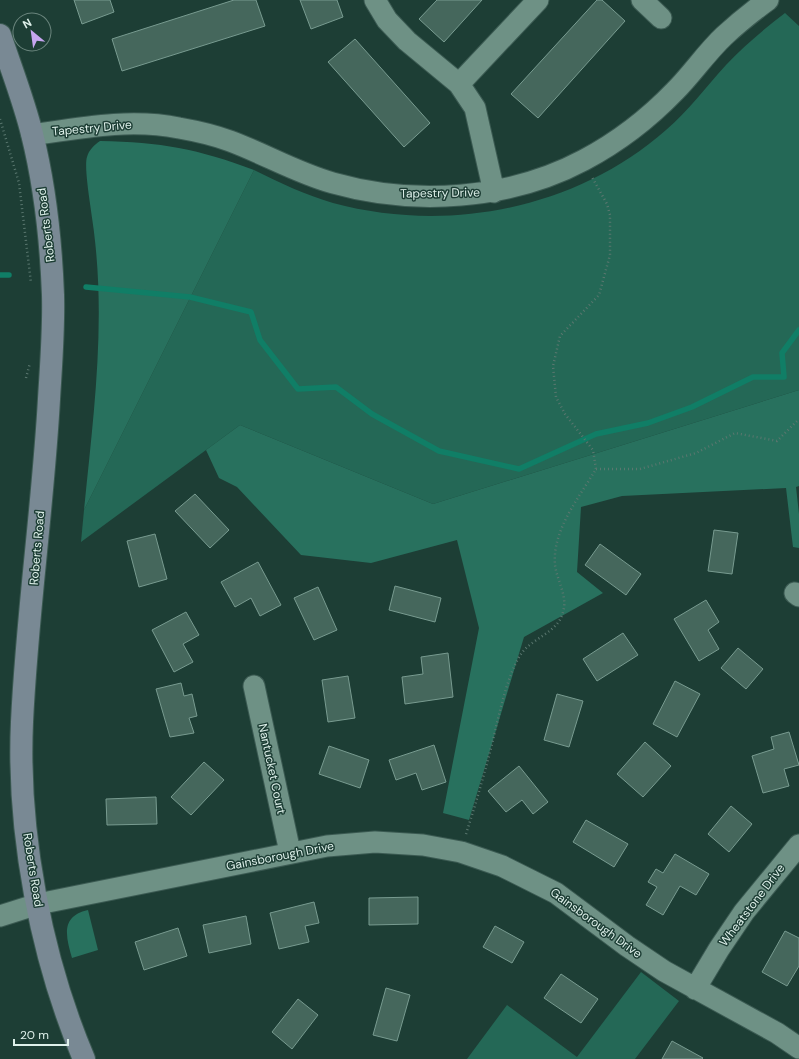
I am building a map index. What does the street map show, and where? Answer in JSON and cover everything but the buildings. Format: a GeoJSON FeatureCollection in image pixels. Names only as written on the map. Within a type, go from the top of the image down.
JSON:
{"type":"FeatureCollection","features":[{"type":"Feature","properties":{"kind":"main road","name":"Roberts Road"},"geometry":{"type":"LineString","coordinates":[[0,35],[32,135],[44,204],[53,294],[53,336],[48,427],[22,722],[24,803],[28,841],[38,904],[49,957],[64,1007],[84,1059]]}},
{"type":"Feature","properties":{"kind":"street"},"geometry":{"type":"LineString","coordinates":[[375,0],[387,20],[407,41],[459,84],[475,108],[494,192]]}},
{"type":"Feature","properties":{"kind":"street"},"geometry":{"type":"LineString","coordinates":[[459,84],[538,0]]}},
{"type":"Feature","properties":{"kind":"street"},"geometry":{"type":"LineString","coordinates":[[642,0],[661,18]]}},
{"type":"Feature","properties":{"kind":"street","name":"Tapestry Drive"},"geometry":{"type":"LineString","coordinates":[[32,135],[108,125],[144,124],[176,127],[231,142],[302,172],[333,183],[371,192],[412,196],[494,192],[546,178],[584,160],[627,134],[654,112],[677,90],[723,37],[749,14],[768,0]]}},
{"type":"Feature","properties":{"kind":"street","name":"Nantucket Court"},"geometry":{"type":"LineString","coordinates":[[254,686],[290,852]]}},
{"type":"Feature","properties":{"kind":"street","name":"Gainsborough Drive"},"geometry":{"type":"LineString","coordinates":[[0,916],[38,904],[290,852],[327,846],[375,842],[417,845],[461,852],[502,866],[556,893],[627,946],[695,989],[776,1033],[799,1048]]}},
{"type":"Feature","properties":{"kind":"street","name":"Wheatstone Drive"},"geometry":{"type":"LineString","coordinates":[[695,989],[719,949],[744,912],[799,845]]}},
{"type":"Feature","properties":{"kind":"path"},"geometry":{"type":"LineString","coordinates":[[0,119],[19,183],[31,288]]}},
{"type":"Feature","properties":{"kind":"path"},"geometry":{"type":"LineString","coordinates":[[461,852],[487,764],[506,688],[521,654],[537,639],[559,624],[564,611],[564,599],[555,566],[556,543],[566,520],[596,469],[593,450],[565,414],[556,397],[553,366],[560,336],[599,295],[610,255],[610,215],[607,204],[584,160]]}},
{"type":"Feature","properties":{"kind":"path"},"geometry":{"type":"LineString","coordinates":[[26,378],[31,358]]}},
{"type":"Feature","properties":{"kind":"path"},"geometry":{"type":"LineString","coordinates":[[596,469],[640,469],[696,453],[735,433],[777,441],[799,419]]}},
{"type":"Feature","properties":{"kind":"green space"},"geometry":{"type":"Polygon","coordinates":[[[785,13],[799,26],[799,390],[433,504],[240,425],[81,542],[84,510],[254,170],[293,188],[333,203],[377,212],[421,216],[465,214],[509,208],[551,196],[592,179],[631,157],[666,130],[733,58],[769,25],[785,13]]]}},
{"type":"Feature","properties":{"kind":"green space"},"geometry":{"type":"Polygon","coordinates":[[[100,141],[142,143],[179,148],[215,157],[254,170],[84,510],[97,376],[99,308],[95,241],[86,163],[89,152],[100,141]]]}},
{"type":"Feature","properties":{"kind":"green space"},"geometry":{"type":"Polygon","coordinates":[[[799,390],[799,486],[796,487],[799,514],[799,548],[793,547],[786,488],[622,496],[581,507],[577,572],[603,593],[524,637],[469,820],[443,813],[479,628],[457,540],[371,563],[301,555],[237,487],[219,478],[206,450],[240,425],[433,504],[799,390]]]}},
{"type":"Feature","properties":{"kind":"green space"},"geometry":{"type":"Polygon","coordinates":[[[88,910],[98,950],[72,958],[67,935],[69,922],[79,913],[88,910]]]}},
{"type":"Feature","properties":{"kind":"green space"},"geometry":{"type":"Polygon","coordinates":[[[641,972],[679,1001],[635,1059],[467,1059],[507,1005],[577,1057],[641,972]]]}},
{"type":"Feature","properties":{"kind":"waterway"},"geometry":{"type":"LineString","coordinates":[[0,275],[9,275]]}},
{"type":"Feature","properties":{"kind":"waterway"},"geometry":{"type":"LineString","coordinates":[[86,287],[190,297],[251,312],[260,340],[298,389],[336,387],[372,414],[439,451],[519,469],[596,434],[648,423],[692,407],[753,377],[784,377],[782,353],[799,330]]}}]}
